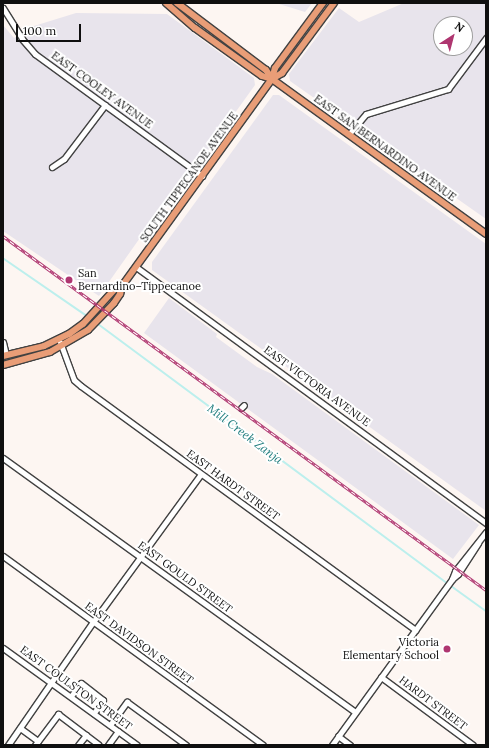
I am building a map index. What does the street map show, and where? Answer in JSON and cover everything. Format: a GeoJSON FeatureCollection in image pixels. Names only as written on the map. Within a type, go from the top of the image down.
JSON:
{"type":"FeatureCollection","features":[{"type":"Feature","properties":{"kind":"main road"},"geometry":{"type":"LineString","coordinates":[[166,3],[260,74],[272,79]]}},
{"type":"Feature","properties":{"kind":"main road"},"geometry":{"type":"LineString","coordinates":[[177,3],[266,70],[272,79]]}},
{"type":"Feature","properties":{"kind":"main road","name":"SOUTH TIPPECANOE AVENUE"},"geometry":{"type":"LineString","coordinates":[[6,364],[35,358],[62,347],[92,327],[101,318],[120,294],[122,286],[272,79],[275,68],[323,3]]}},
{"type":"Feature","properties":{"kind":"main road","name":"SOUTH TIPPECANOE AVENUE"},"geometry":{"type":"LineString","coordinates":[[272,79],[282,73],[334,3]]}},
{"type":"Feature","properties":{"kind":"main road","name":"EAST SAN BERNARDINO AVENUE"},"geometry":{"type":"LineString","coordinates":[[272,79],[486,234]]}},
{"type":"Feature","properties":{"kind":"main road","name":"SOUTH TIPPECANOE AVENUE"},"geometry":{"type":"LineString","coordinates":[[5,355],[59,340],[83,324],[95,313],[114,289],[122,286]]}},
{"type":"Feature","properties":{"kind":"main road"},"geometry":{"type":"LineString","coordinates":[[5,355],[6,364]]}},
{"type":"Feature","properties":{"kind":"street","name":"EAST COOLEY AVENUE"},"geometry":{"type":"LineString","coordinates":[[3,8],[22,39],[35,54],[202,176]]}},
{"type":"Feature","properties":{"kind":"street"},"geometry":{"type":"LineString","coordinates":[[349,134],[366,114],[448,89],[486,38]]}},
{"type":"Feature","properties":{"kind":"street"},"geometry":{"type":"LineString","coordinates":[[52,167],[64,159],[104,105]]}},
{"type":"Feature","properties":{"kind":"street","name":"EAST VICTORIA AVENUE"},"geometry":{"type":"LineString","coordinates":[[136,267],[486,523]]}},
{"type":"Feature","properties":{"kind":"street","name":"EAST HARDT STREET"},"geometry":{"type":"LineString","coordinates":[[59,340],[78,383],[415,630]]}},
{"type":"Feature","properties":{"kind":"street"},"geometry":{"type":"LineString","coordinates":[[3,342],[5,355]]}},
{"type":"Feature","properties":{"kind":"street","name":"EAST GOULD STREET"},"geometry":{"type":"LineString","coordinates":[[3,458],[355,712]]}},
{"type":"Feature","properties":{"kind":"street"},"geometry":{"type":"LineString","coordinates":[[8,745],[52,684],[93,622],[201,474]]}},
{"type":"Feature","properties":{"kind":"street"},"geometry":{"type":"LineString","coordinates":[[332,745],[444,589],[470,558],[479,540],[486,532]]}},
{"type":"Feature","properties":{"kind":"street","name":"EAST DAVIDSON STREET"},"geometry":{"type":"LineString","coordinates":[[3,556],[263,745]]}},
{"type":"Feature","properties":{"kind":"street","name":"EAST COULSTON STREET"},"geometry":{"type":"LineString","coordinates":[[3,648],[137,745]]}},
{"type":"Feature","properties":{"kind":"street","name":"HARDT STREET"},"geometry":{"type":"LineString","coordinates":[[381,677],[473,745]]}},
{"type":"Feature","properties":{"kind":"street"},"geometry":{"type":"LineString","coordinates":[[71,696],[80,683],[103,700],[94,713]]}},
{"type":"Feature","properties":{"kind":"street"},"geometry":{"type":"LineString","coordinates":[[110,725],[127,702],[186,745]]}},
{"type":"Feature","properties":{"kind":"street"},"geometry":{"type":"LineString","coordinates":[[20,728],[37,743],[58,714],[100,745]]}},
{"type":"Feature","properties":{"kind":"street"},"geometry":{"type":"LineString","coordinates":[[108,745],[118,731]]}},
{"type":"Feature","properties":{"kind":"street"},"geometry":{"type":"LineString","coordinates":[[78,745],[86,735]]}},
{"type":"Feature","properties":{"kind":"street"},"geometry":{"type":"LineString","coordinates":[[338,736],[350,745]]}},
{"type":"Feature","properties":{"kind":"shaded area"},"geometry":{"type":"Polygon","coordinates":[[[276,3],[312,3],[305,12],[276,3]]]}},
{"type":"Feature","properties":{"kind":"shaded area"},"geometry":{"type":"Polygon","coordinates":[[[404,3],[486,3],[486,219],[290,81],[289,74],[339,8],[359,22],[404,3]]]}},
{"type":"Feature","properties":{"kind":"shaded area"},"geometry":{"type":"Polygon","coordinates":[[[76,13],[167,14],[254,78],[255,85],[199,163],[195,163],[160,215],[154,218],[99,296],[3,231],[3,25],[14,38],[34,26],[76,13]]]}},
{"type":"Feature","properties":{"kind":"shaded area"},"geometry":{"type":"Polygon","coordinates":[[[273,95],[279,95],[486,244],[486,511],[152,270],[152,262],[273,95]]]}},
{"type":"Feature","properties":{"kind":"shaded area"},"geometry":{"type":"Polygon","coordinates":[[[169,298],[217,334],[216,337],[257,367],[272,374],[479,525],[453,559],[144,333],[169,298]]]}},
{"type":"Feature","properties":{"kind":"waterway","name":"Mill Creek Zanja"},"geometry":{"type":"LineString","coordinates":[[3,258],[87,316]]}},
{"type":"Feature","properties":{"kind":"waterway","name":"Mill Creek Zanja"},"geometry":{"type":"LineString","coordinates":[[97,323],[447,583]]}},
{"type":"Feature","properties":{"kind":"waterway","name":"Mill Creek Zanja"},"geometry":{"type":"LineString","coordinates":[[450,585],[486,611]]}},
{"type":"Feature","properties":{"kind":"railway"},"geometry":{"type":"LineString","coordinates":[[3,236],[486,590]]}},
{"type":"Feature","properties":{"kind":"place","name":"San Bernardino–Tippecanoe"},"geometry":{"type":"Point","coordinates":[69,280]}},
{"type":"Feature","properties":{"kind":"place","name":"Victoria Elementary School"},"geometry":{"type":"Point","coordinates":[447,649]}}]}
